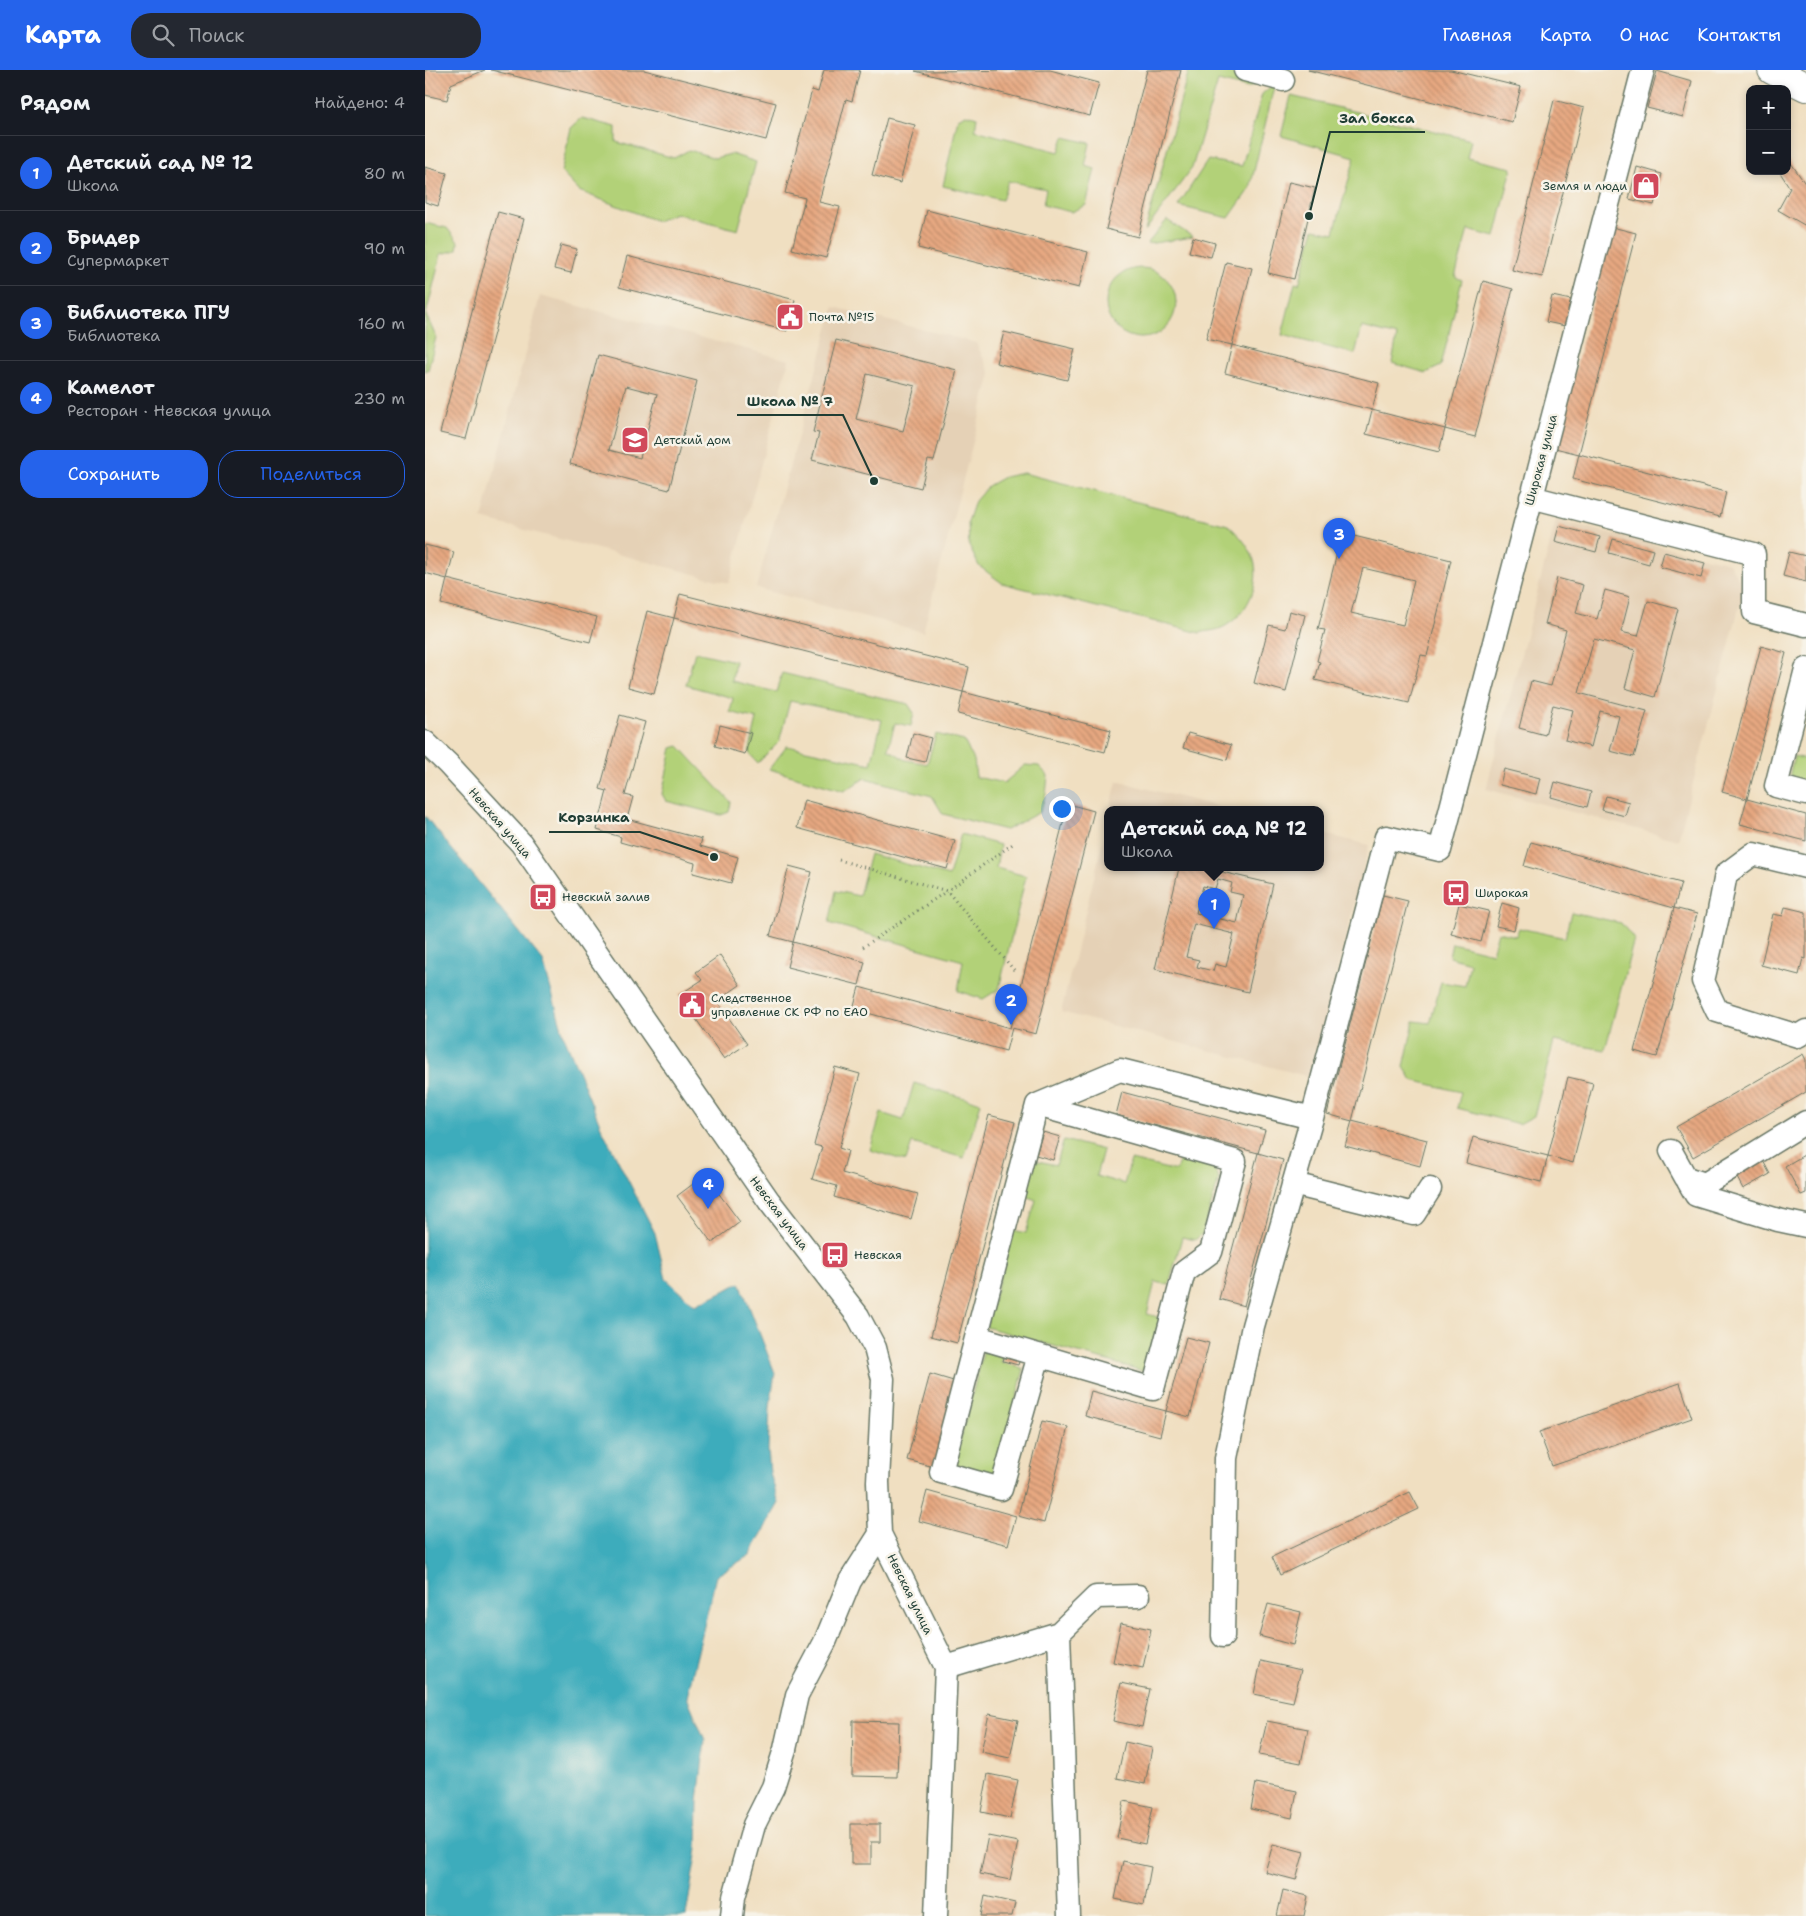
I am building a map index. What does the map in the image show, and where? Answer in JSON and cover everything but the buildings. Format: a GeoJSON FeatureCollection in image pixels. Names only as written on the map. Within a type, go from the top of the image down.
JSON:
{"type":"FeatureCollection","features":[{"type":"Feature","properties":{"kind":"main road"},"geometry":{"type":"LineString","coordinates":[[1771,70],[1806,88]]}},
{"type":"Feature","properties":{"kind":"street"},"geometry":{"type":"LineString","coordinates":[[1245,70],[1283,80]]}},
{"type":"Feature","properties":{"kind":"street","name":"Широкая улица"},"geometry":{"type":"LineString","coordinates":[[1312,1118],[1386,837],[1439,850],[1643,70]]}},
{"type":"Feature","properties":{"kind":"street"},"geometry":{"type":"LineString","coordinates":[[1531,497],[1754,554],[1754,612],[1806,625]]}},
{"type":"Feature","properties":{"kind":"street"},"geometry":{"type":"LineString","coordinates":[[1806,669],[1776,786],[1806,794]]}},
{"type":"Feature","properties":{"kind":"street","name":"Невская улица"},"geometry":{"type":"LineString","coordinates":[[425,742],[448,764],[521,843],[769,1201],[858,1316],[875,1348],[883,1379],[878,1482],[880,1534],[946,1667]]}},
{"type":"Feature","properties":{"kind":"street"},"geometry":{"type":"LineString","coordinates":[[1806,867],[1753,854],[1726,874],[1703,981],[1717,1011],[1798,1036],[1806,1031]]}},
{"type":"Feature","properties":{"kind":"street"},"geometry":{"type":"LineString","coordinates":[[1037,1105],[1120,1070],[1312,1118],[1253,1326],[1226,1458],[1223,1636]]}},
{"type":"Feature","properties":{"kind":"street"},"geometry":{"type":"LineString","coordinates":[[1037,1105],[941,1472],[1001,1488],[1039,1355]]}},
{"type":"Feature","properties":{"kind":"street"},"geometry":{"type":"LineString","coordinates":[[977,1337],[1153,1389],[1184,1272],[1211,1252],[1235,1162],[1037,1105]]}},
{"type":"Feature","properties":{"kind":"street"},"geometry":{"type":"LineString","coordinates":[[1686,1178],[1705,1184],[1806,1122]]}},
{"type":"Feature","properties":{"kind":"street"},"geometry":{"type":"LineString","coordinates":[[1671,1151],[1696,1195],[1806,1226]]}},
{"type":"Feature","properties":{"kind":"street"},"geometry":{"type":"LineString","coordinates":[[1293,1184],[1414,1214],[1430,1189]]}},
{"type":"Feature","properties":{"kind":"street"},"geometry":{"type":"LineString","coordinates":[[733,1916],[734,1897],[754,1825],[773,1787],[785,1750],[797,1695],[825,1642],[850,1581],[880,1534]]}},
{"type":"Feature","properties":{"kind":"street"},"geometry":{"type":"LineString","coordinates":[[936,1916],[946,1667],[1059,1633],[1096,1597],[1138,1596]]}},
{"type":"Feature","properties":{"kind":"street"},"geometry":{"type":"LineString","coordinates":[[1059,1633],[1069,1916]]}},
{"type":"Feature","properties":{"kind":"path"},"geometry":{"type":"LineString","coordinates":[[863,947],[947,891],[1014,842]]}},
{"type":"Feature","properties":{"kind":"path"},"geometry":{"type":"LineString","coordinates":[[839,860],[947,891],[1014,970]]}},
{"type":"Feature","properties":{"kind":"shaded area","name":"Детский дом"},"geometry":{"type":"Polygon","coordinates":[[[540,296],[789,360],[729,583],[482,519],[540,296]]]}},
{"type":"Feature","properties":{"kind":"shaded area"},"geometry":{"type":"Polygon","coordinates":[[[834,307],[976,343],[991,374],[923,632],[756,588],[834,307]]]}},
{"type":"Feature","properties":{"kind":"shaded area"},"geometry":{"type":"Polygon","coordinates":[[[1556,520],[1729,563],[1744,589],[1678,840],[1486,789],[1556,520]]]}},
{"type":"Feature","properties":{"kind":"shaded area"},"geometry":{"type":"Polygon","coordinates":[[[1117,781],[1215,806],[1111,806],[1117,781]]]}},
{"type":"Feature","properties":{"kind":"shaded area"},"geometry":{"type":"Polygon","coordinates":[[[1324,834],[1369,845],[1310,1077],[1061,1012],[1104,836],[1104,871],[1324,871],[1324,834]]]}},
{"type":"Feature","properties":{"kind":"green space"},"geometry":{"type":"Polygon","coordinates":[[[1189,70],[1255,70],[1266,79],[1248,88],[1218,81],[1192,168],[1145,231],[1189,70]]]}},
{"type":"Feature","properties":{"kind":"green space"},"geometry":{"type":"Polygon","coordinates":[[[1275,83],[1250,188],[1229,218],[1178,206],[1208,160],[1242,166],[1262,94],[1275,83]]]}},
{"type":"Feature","properties":{"kind":"green space"},"geometry":{"type":"Polygon","coordinates":[[[1291,96],[1471,140],[1467,158],[1512,168],[1495,237],[1468,230],[1455,277],[1462,280],[1441,366],[1426,373],[1392,363],[1397,336],[1362,327],[1355,354],[1282,335],[1295,283],[1299,284],[1314,229],[1334,233],[1355,157],[1281,136],[1291,96]]]}},
{"type":"Feature","properties":{"kind":"green space"},"geometry":{"type":"Polygon","coordinates":[[[966,114],[977,117],[975,130],[1059,152],[1064,137],[1090,143],[1085,166],[1095,169],[1086,205],[1071,212],[1043,205],[1046,189],[1008,181],[1002,200],[943,186],[958,118],[966,114]]]}},
{"type":"Feature","properties":{"kind":"green space"},"geometry":{"type":"Polygon","coordinates":[[[582,118],[616,127],[616,142],[674,158],[689,150],[715,158],[731,154],[756,162],[738,230],[675,213],[657,221],[579,191],[561,172],[571,128],[582,118]]]}},
{"type":"Feature","properties":{"kind":"green space"},"geometry":{"type":"Polygon","coordinates":[[[1167,220],[1193,237],[1147,244],[1167,220]]]}},
{"type":"Feature","properties":{"kind":"green space"},"geometry":{"type":"Polygon","coordinates":[[[425,223],[447,228],[458,242],[457,250],[441,254],[426,315],[436,337],[428,370],[425,371],[425,223]]]}},
{"type":"Feature","properties":{"kind":"green space"},"geometry":{"type":"Polygon","coordinates":[[[1148,268],[1161,274],[1170,283],[1174,289],[1176,303],[1174,317],[1166,328],[1155,336],[1134,338],[1127,336],[1116,328],[1108,317],[1106,296],[1108,289],[1116,278],[1127,270],[1148,268]]]}},
{"type":"Feature","properties":{"kind":"green space"},"geometry":{"type":"Polygon","coordinates":[[[1023,473],[1228,525],[1247,546],[1252,555],[1256,577],[1250,598],[1237,617],[1229,624],[1219,629],[1200,633],[1002,583],[979,566],[969,546],[968,522],[975,501],[988,486],[1004,477],[1023,473]]]}},
{"type":"Feature","properties":{"kind":"green space"},"geometry":{"type":"Polygon","coordinates":[[[695,652],[735,661],[732,681],[776,692],[782,673],[908,704],[914,713],[911,726],[895,723],[888,749],[906,760],[927,764],[936,734],[964,741],[974,760],[976,777],[1004,783],[1025,765],[1039,766],[1048,776],[1046,794],[1040,812],[1006,830],[943,814],[932,796],[865,778],[844,791],[769,769],[787,746],[871,764],[882,720],[790,701],[779,742],[758,763],[749,753],[757,719],[730,712],[733,698],[686,685],[695,652]]]}},
{"type":"Feature","properties":{"kind":"green space"},"geometry":{"type":"Polygon","coordinates":[[[679,746],[731,802],[729,812],[721,815],[666,801],[662,794],[672,748],[679,746]]]}},
{"type":"Feature","properties":{"kind":"green space"},"geometry":{"type":"Polygon","coordinates":[[[1794,756],[1806,759],[1806,785],[1794,782],[1790,773],[1794,756]]]}},
{"type":"Feature","properties":{"kind":"green space"},"geometry":{"type":"Polygon","coordinates":[[[961,834],[1000,845],[996,868],[1026,876],[999,989],[983,999],[958,991],[963,961],[829,923],[836,891],[859,896],[870,854],[949,876],[961,834]]]}},
{"type":"Feature","properties":{"kind":"green space"},"geometry":{"type":"Polygon","coordinates":[[[1571,912],[1621,923],[1634,939],[1605,1050],[1554,1041],[1534,1116],[1519,1124],[1457,1108],[1461,1092],[1412,1080],[1404,1067],[1414,1021],[1430,1023],[1441,982],[1465,986],[1470,963],[1449,957],[1452,943],[1492,953],[1498,932],[1516,936],[1519,928],[1565,938],[1571,912]]]}},
{"type":"Feature","properties":{"kind":"green space"},"geometry":{"type":"Polygon","coordinates":[[[914,1083],[981,1103],[964,1158],[912,1143],[906,1161],[870,1150],[881,1113],[903,1120],[914,1083]]]}},
{"type":"Feature","properties":{"kind":"green space"},"geometry":{"type":"Polygon","coordinates":[[[1064,1140],[1103,1150],[1096,1176],[1124,1184],[1131,1160],[1176,1171],[1180,1159],[1213,1167],[1219,1179],[1203,1233],[1195,1240],[1182,1237],[1169,1285],[1155,1282],[1147,1314],[1162,1318],[1147,1372],[986,1327],[1013,1230],[1026,1233],[1036,1200],[1023,1195],[1033,1160],[1056,1165],[1064,1140]]]}},
{"type":"Feature","properties":{"kind":"green space"},"geometry":{"type":"Polygon","coordinates":[[[984,1349],[1004,1350],[1001,1362],[1024,1369],[995,1480],[953,1468],[984,1349]]]}},
{"type":"Feature","properties":{"kind":"water"},"geometry":{"type":"Polygon","coordinates":[[[425,816],[543,961],[564,1036],[602,1129],[655,1233],[666,1279],[695,1305],[740,1283],[775,1373],[770,1407],[768,1449],[770,1473],[779,1503],[750,1555],[716,1576],[687,1697],[705,1740],[698,1801],[697,1849],[686,1916],[425,1916],[425,816]]]}},
{"type":"Feature","properties":{"kind":"place","name":"Земля и люди"},"geometry":{"type":"Point","coordinates":[1646,186]}},
{"type":"Feature","properties":{"kind":"place","name":"Зал бокса"},"geometry":{"type":"Point","coordinates":[1309,216]}},
{"type":"Feature","properties":{"kind":"place","name":"Почта №15"},"geometry":{"type":"Point","coordinates":[790,317]}},
{"type":"Feature","properties":{"kind":"place","name":"Детский дом"},"geometry":{"type":"Point","coordinates":[635,440]}},
{"type":"Feature","properties":{"kind":"place","name":"Школа № 7"},"geometry":{"type":"Point","coordinates":[874,481]}},
{"type":"Feature","properties":{"kind":"place","name":"Библиотека ПГУ"},"geometry":{"type":"Point","coordinates":[1339,559]}},
{"type":"Feature","properties":{"kind":"place","name":"Корзинка"},"geometry":{"type":"Point","coordinates":[714,857]}},
{"type":"Feature","properties":{"kind":"place","name":"Широкая"},"geometry":{"type":"Point","coordinates":[1456,893]}},
{"type":"Feature","properties":{"kind":"place","name":"Невский залив"},"geometry":{"type":"Point","coordinates":[543,897]}},
{"type":"Feature","properties":{"kind":"place","name":"Детский сад № 12"},"geometry":{"type":"Point","coordinates":[1214,929]}},
{"type":"Feature","properties":{"kind":"place","name":"Следственное управление СК РФ по ЕАО"},"geometry":{"type":"Point","coordinates":[692,1005]}},
{"type":"Feature","properties":{"kind":"place","name":"Бридер"},"geometry":{"type":"Point","coordinates":[1011,1025]}},
{"type":"Feature","properties":{"kind":"place","name":"Камелот"},"geometry":{"type":"Point","coordinates":[708,1209]}},
{"type":"Feature","properties":{"kind":"place","name":"Невская"},"geometry":{"type":"Point","coordinates":[835,1255]}}]}
